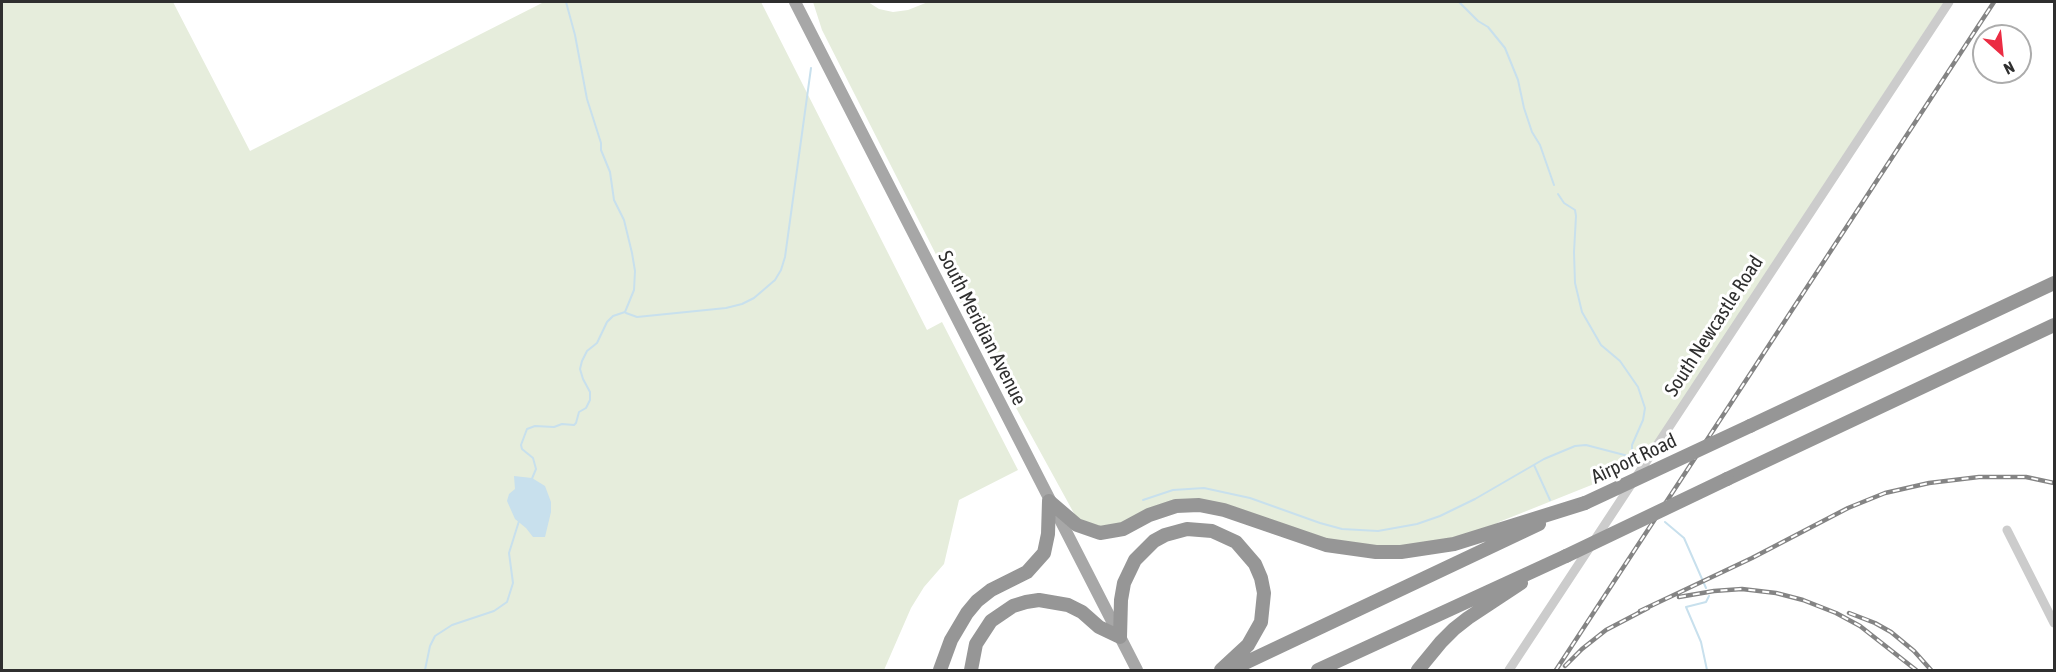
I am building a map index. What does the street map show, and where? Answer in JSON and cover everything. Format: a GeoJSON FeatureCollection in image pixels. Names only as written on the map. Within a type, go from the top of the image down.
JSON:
{"type":"FeatureCollection","features":[{"type":"Feature","properties":{"kind":"highway","name":"Airport Road"},"geometry":{"type":"LineString","coordinates":[[1230,670],[2055,283]]}},
{"type":"Feature","properties":{"kind":"highway"},"geometry":{"type":"LineString","coordinates":[[1318,670],[1566,556],[2055,325]]}},
{"type":"Feature","properties":{"kind":"highway"},"geometry":{"type":"LineString","coordinates":[[1049,501],[1077,525],[1100,533],[1123,529],[1176,506],[1199,505],[1224,510],[1326,545],[1349,549],[1401,552],[1454,544],[1585,503]]}},
{"type":"Feature","properties":{"kind":"highway"},"geometry":{"type":"LineString","coordinates":[[940,670],[951,640],[966,613],[992,590],[1027,572],[1044,553],[1048,534],[1049,501]]}},
{"type":"Feature","properties":{"kind":"highway"},"geometry":{"type":"LineString","coordinates":[[971,670],[976,644],[987,627],[1001,613],[1026,602],[1039,600],[1068,605],[1082,612],[1099,627],[1120,637],[1124,583],[1135,560],[1143,550],[1165,535],[1177,530],[1199,529],[1218,533],[1236,542],[1255,564],[1264,592],[1261,622],[1255,635],[1243,650],[1221,670]]}},
{"type":"Feature","properties":{"kind":"highway"},"geometry":{"type":"LineString","coordinates":[[1418,670],[1441,642],[1468,618],[1538,569]]}},
{"type":"Feature","properties":{"kind":"main road","name":"South Meridian Avenue"},"geometry":{"type":"LineString","coordinates":[[795,2],[1137,670]]}},
{"type":"Feature","properties":{"kind":"street","name":"South Newcastle Road"},"geometry":{"type":"LineString","coordinates":[[1509,670],[1948,2]]}},
{"type":"Feature","properties":{"kind":"street"},"geometry":{"type":"LineString","coordinates":[[2007,530],[2055,623]]}},
{"type":"Feature","properties":{"kind":"green space"},"geometry":{"type":"Polygon","coordinates":[[[2,2],[173,2],[250,151],[544,2],[761,2],[927,330],[942,322],[1018,470],[959,500],[944,564],[924,587],[911,608],[884,670],[2,670],[2,2]]]}},
{"type":"Feature","properties":{"kind":"green space"},"geometry":{"type":"Polygon","coordinates":[[[813,2],[868,2],[879,9],[893,12],[908,10],[928,2],[1944,2],[1639,466],[1499,522],[1490,528],[1453,540],[1386,547],[1320,539],[1212,502],[1102,529],[1076,517],[986,353],[822,30],[813,2]]]}},
{"type":"Feature","properties":{"kind":"water"},"geometry":{"type":"Polygon","coordinates":[[[514,476],[532,478],[545,486],[551,502],[551,512],[545,537],[533,537],[515,519],[507,501],[509,494],[515,489],[514,476]]]}},
{"type":"Feature","properties":{"kind":"waterway"},"geometry":{"type":"LineString","coordinates":[[531,481],[536,469],[533,458],[522,449],[521,445],[527,429],[535,426],[554,427],[576,423],[579,412],[586,408],[590,400],[590,392],[580,369],[582,361],[587,351],[597,343],[607,322],[613,316],[625,312],[634,290],[635,271],[632,253],[624,220],[614,200],[610,172],[601,150],[601,143],[587,99],[575,35],[566,2]]}},
{"type":"Feature","properties":{"kind":"waterway"},"geometry":{"type":"LineString","coordinates":[[1459,2],[1478,21],[1488,27],[1505,48],[1518,80],[1532,132],[1540,145],[1554,185]]}},
{"type":"Feature","properties":{"kind":"waterway"},"geometry":{"type":"LineString","coordinates":[[626,313],[637,317],[726,308],[754,298],[775,280],[785,257],[811,68]]}},
{"type":"Feature","properties":{"kind":"waterway"},"geometry":{"type":"LineString","coordinates":[[1143,500],[1173,490],[1204,488],[1250,498],[1342,529],[1378,531],[1417,524],[1440,516],[1475,499],[1544,459],[1575,446],[1586,445],[1632,457],[1632,445],[1643,420],[1645,408],[1638,387],[1620,361],[1601,345],[1582,312],[1575,283],[1575,210],[1564,203],[1558,194]]}},
{"type":"Feature","properties":{"kind":"waterway"},"geometry":{"type":"LineString","coordinates":[[1534,465],[1550,500]]}},
{"type":"Feature","properties":{"kind":"waterway"},"geometry":{"type":"LineString","coordinates":[[425,670],[430,646],[435,636],[452,625],[494,611],[507,602],[513,583],[509,553],[519,521]]}},
{"type":"Feature","properties":{"kind":"waterway"},"geometry":{"type":"LineString","coordinates":[[1665,522],[1684,538],[1706,588]]}},
{"type":"Feature","properties":{"kind":"waterway"},"geometry":{"type":"LineString","coordinates":[[1707,670],[1701,642],[1686,607],[1706,602],[1709,596]]}},
{"type":"Feature","properties":{"kind":"railway"},"geometry":{"type":"LineString","coordinates":[[1556,670],[1994,2]]}},
{"type":"Feature","properties":{"kind":"railway"},"geometry":{"type":"LineString","coordinates":[[1640,611],[1752,558],[1848,508],[1885,493],[1929,483],[1979,477],[2026,477],[2054,483]]}},
{"type":"Feature","properties":{"kind":"railway"},"geometry":{"type":"LineString","coordinates":[[1679,597],[1742,589],[1776,593],[1803,600],[1836,613],[1860,626],[1916,670]]}},
{"type":"Feature","properties":{"kind":"railway"},"geometry":{"type":"LineString","coordinates":[[1565,666],[1606,630],[1648,608]]}},
{"type":"Feature","properties":{"kind":"railway"},"geometry":{"type":"LineString","coordinates":[[1849,613],[1891,632],[1914,651],[1931,670]]}}]}
